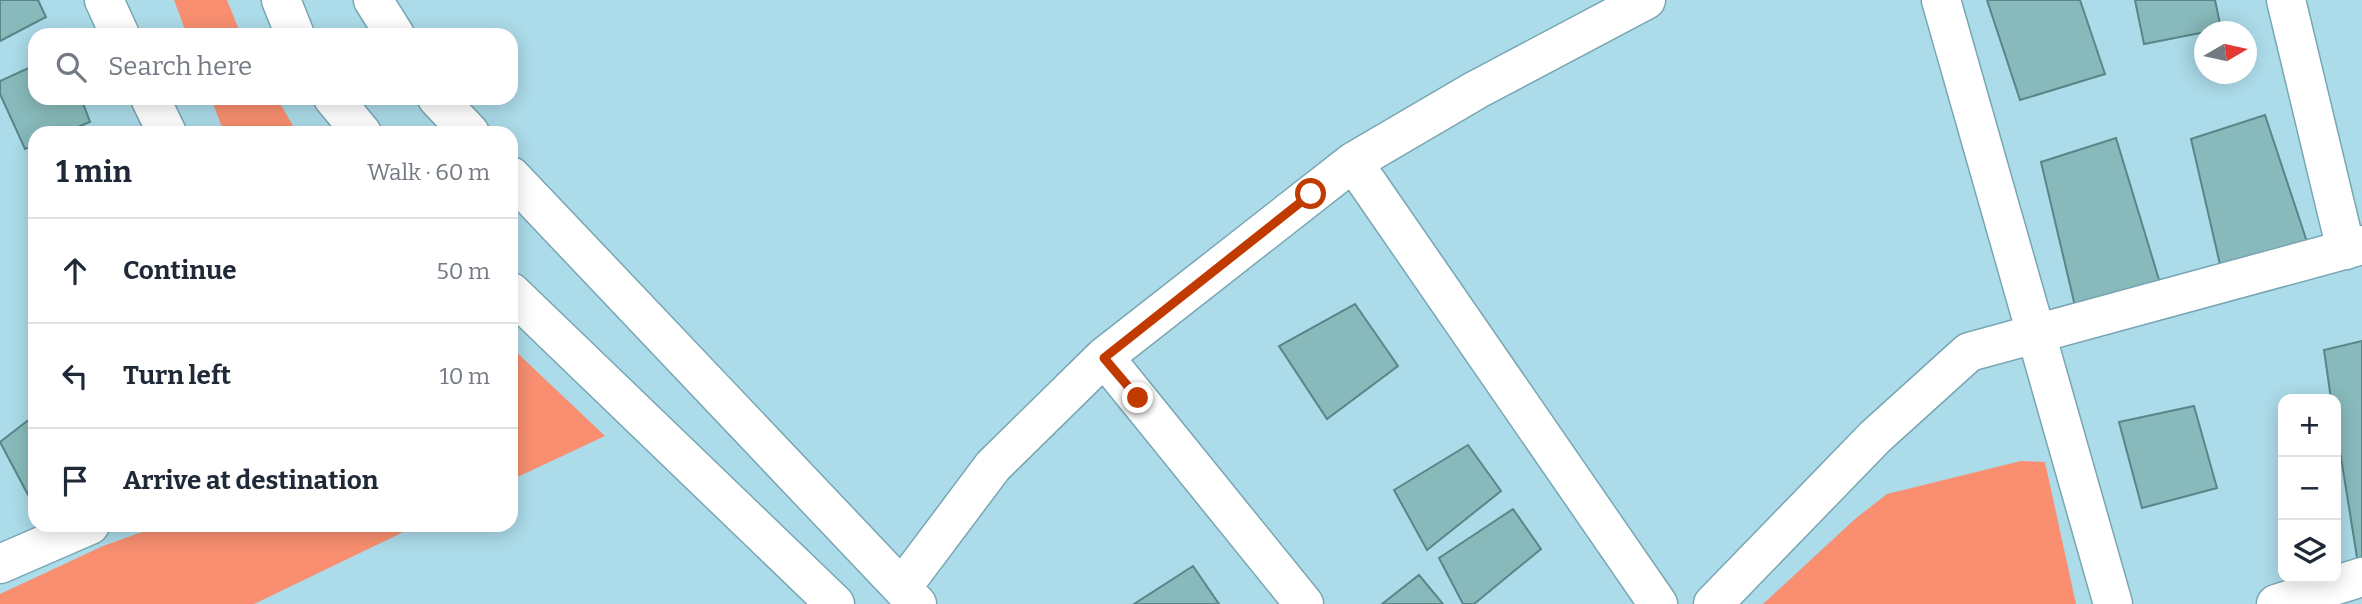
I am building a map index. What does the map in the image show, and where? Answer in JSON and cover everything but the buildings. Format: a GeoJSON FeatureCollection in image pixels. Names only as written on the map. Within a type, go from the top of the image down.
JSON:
{"type":"FeatureCollection","features":[{"type":"Feature","properties":{"kind":"street"},"geometry":{"type":"LineString","coordinates":[[104,0],[117,28]]}},
{"type":"Feature","properties":{"kind":"street"},"geometry":{"type":"LineString","coordinates":[[281,0],[292,28]]}},
{"type":"Feature","properties":{"kind":"street"},"geometry":{"type":"LineString","coordinates":[[373,0],[391,28]]}},
{"type":"Feature","properties":{"kind":"street"},"geometry":{"type":"LineString","coordinates":[[518,183],[910,595],[993,466],[1104,358],[1353,162],[1476,90],[1646,0]]}},
{"type":"Feature","properties":{"kind":"street"},"geometry":{"type":"LineString","coordinates":[[1941,0],[2113,604]]}},
{"type":"Feature","properties":{"kind":"street"},"geometry":{"type":"LineString","coordinates":[[1713,604],[1875,437],[1969,352],[2354,247],[2286,0]]}},
{"type":"Feature","properties":{"kind":"street"},"geometry":{"type":"LineString","coordinates":[[153,105],[164,126]]}},
{"type":"Feature","properties":{"kind":"street"},"geometry":{"type":"LineString","coordinates":[[339,105],[356,126]]}},
{"type":"Feature","properties":{"kind":"street"},"geometry":{"type":"LineString","coordinates":[[444,105],[463,126]]}},
{"type":"Feature","properties":{"kind":"street"},"geometry":{"type":"LineString","coordinates":[[1353,162],[1658,604]]}},
{"type":"Feature","properties":{"kind":"street"},"geometry":{"type":"LineString","coordinates":[[518,299],[835,604]]}},
{"type":"Feature","properties":{"kind":"street"},"geometry":{"type":"LineString","coordinates":[[1104,358],[1304,604]]}},
{"type":"Feature","properties":{"kind":"street"},"geometry":{"type":"LineString","coordinates":[[2,559],[72,532]]}},
{"type":"Feature","properties":{"kind":"street"},"geometry":{"type":"LineString","coordinates":[[2276,604],[2362,577]]}},
{"type":"Feature","properties":{"kind":"shaded area"},"geometry":{"type":"Polygon","coordinates":[[[174,0],[227,0],[238,28],[184,28],[174,0]]]}},
{"type":"Feature","properties":{"kind":"shaded area"},"geometry":{"type":"Polygon","coordinates":[[[214,105],[281,105],[293,126],[221,126],[214,105]]]}},
{"type":"Feature","properties":{"kind":"shaded area"},"geometry":{"type":"Polygon","coordinates":[[[518,354],[605,436],[518,477],[518,354]]]}},
{"type":"Feature","properties":{"kind":"shaded area"},"geometry":{"type":"Polygon","coordinates":[[[2021,461],[2045,462],[2076,604],[1763,604],[1855,519],[1887,494],[2021,461]]]}},
{"type":"Feature","properties":{"kind":"shaded area"},"geometry":{"type":"Polygon","coordinates":[[[142,532],[403,532],[254,604],[0,604],[0,594],[103,546],[142,532]]]}},
{"type":"Feature","properties":{"kind":"route"},"geometry":{"type":"LineString","coordinates":[[1138,398],[1104,358],[1311,194]]}}]}
